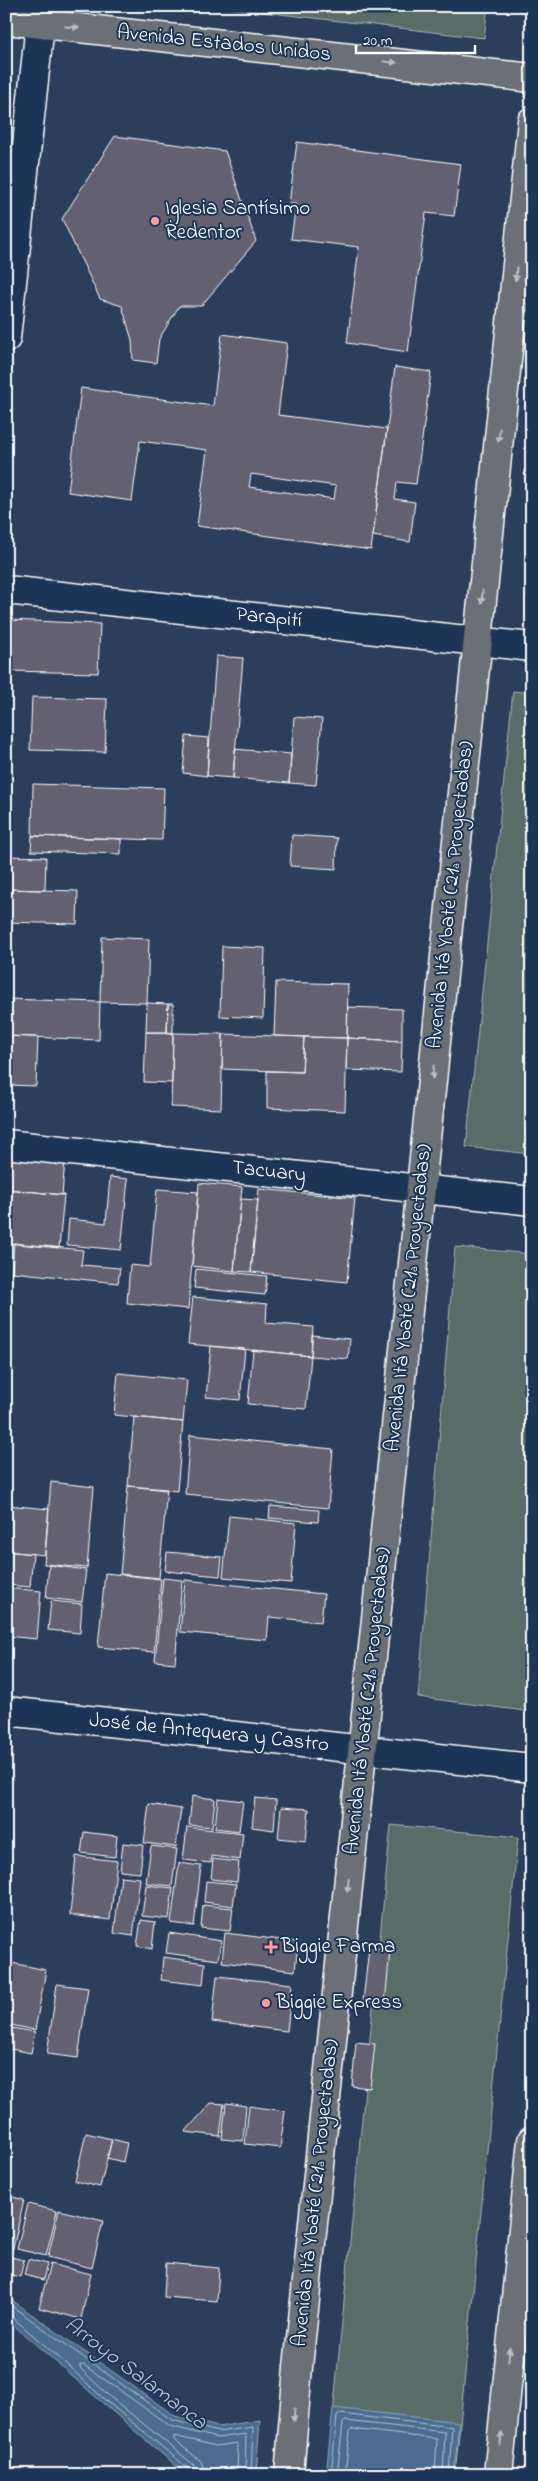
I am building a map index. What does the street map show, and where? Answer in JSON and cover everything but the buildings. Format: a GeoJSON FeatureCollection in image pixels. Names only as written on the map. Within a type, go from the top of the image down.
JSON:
{"type":"FeatureCollection","features":[{"type":"Feature","properties":{"kind":"main road","name":"Avenida Estados Unidos"},"geometry":{"type":"LineString","coordinates":[[6,20],[41,15],[532,78]]}},
{"type":"Feature","properties":{"kind":"main road","name":"Avenida Itá Ybaté (21ª Proyectadas)"},"geometry":{"type":"LineString","coordinates":[[289,2475],[298,2366],[532,121]]}},
{"type":"Feature","properties":{"kind":"main road"},"geometry":{"type":"LineString","coordinates":[[498,2475],[532,2140]]}},
{"type":"Feature","properties":{"kind":"street"},"geometry":{"type":"LineString","coordinates":[[6,338],[41,15]]}},
{"type":"Feature","properties":{"kind":"street","name":"Parapití"},"geometry":{"type":"LineString","coordinates":[[6,590],[532,647]]}},
{"type":"Feature","properties":{"kind":"street","name":"Tacuary"},"geometry":{"type":"LineString","coordinates":[[6,1144],[532,1201]]}},
{"type":"Feature","properties":{"kind":"street","name":"José de Antequera y Castro"},"geometry":{"type":"LineString","coordinates":[[6,1711],[532,1768]]}},
{"type":"Feature","properties":{"kind":"green space"},"geometry":{"type":"Polygon","coordinates":[[[212,6],[488,6],[484,38],[212,6]]]}},
{"type":"Feature","properties":{"kind":"green space"},"geometry":{"type":"Polygon","coordinates":[[[532,541],[532,599],[527,598],[532,541]]]}},
{"type":"Feature","properties":{"kind":"green space"},"geometry":{"type":"Polygon","coordinates":[[[513,691],[532,693],[532,1154],[466,1147],[513,691]]]}},
{"type":"Feature","properties":{"kind":"green space"},"geometry":{"type":"Polygon","coordinates":[[[455,1247],[532,1254],[532,1712],[418,1697],[455,1247]]]}},
{"type":"Feature","properties":{"kind":"green space"},"geometry":{"type":"Polygon","coordinates":[[[391,1825],[518,1837],[455,2475],[327,2475],[391,1825]]]}},
{"type":"Feature","properties":{"kind":"water"},"geometry":{"type":"Polygon","coordinates":[[[6,2296],[175,2416],[218,2427],[260,2420],[256,2475],[190,2475],[182,2471],[6,2319],[6,2296]]]}},
{"type":"Feature","properties":{"kind":"water"},"geometry":{"type":"Polygon","coordinates":[[[333,2408],[459,2422],[454,2475],[326,2475],[333,2408]]]}},
{"type":"Feature","properties":{"kind":"place","name":"Iglesia Santísimo Redentor"},"geometry":{"type":"Point","coordinates":[155,221]}},
{"type":"Feature","properties":{"kind":"place","name":"Biggie Farma"},"geometry":{"type":"Point","coordinates":[271,1947]}},
{"type":"Feature","properties":{"kind":"place","name":"Biggie Express"},"geometry":{"type":"Point","coordinates":[266,2003]}},
{"type":"Feature","properties":{"kind":"water label","name":"Arroyo Salamanca"},"geometry":{"type":"Point","coordinates":[135,2374]}}]}
